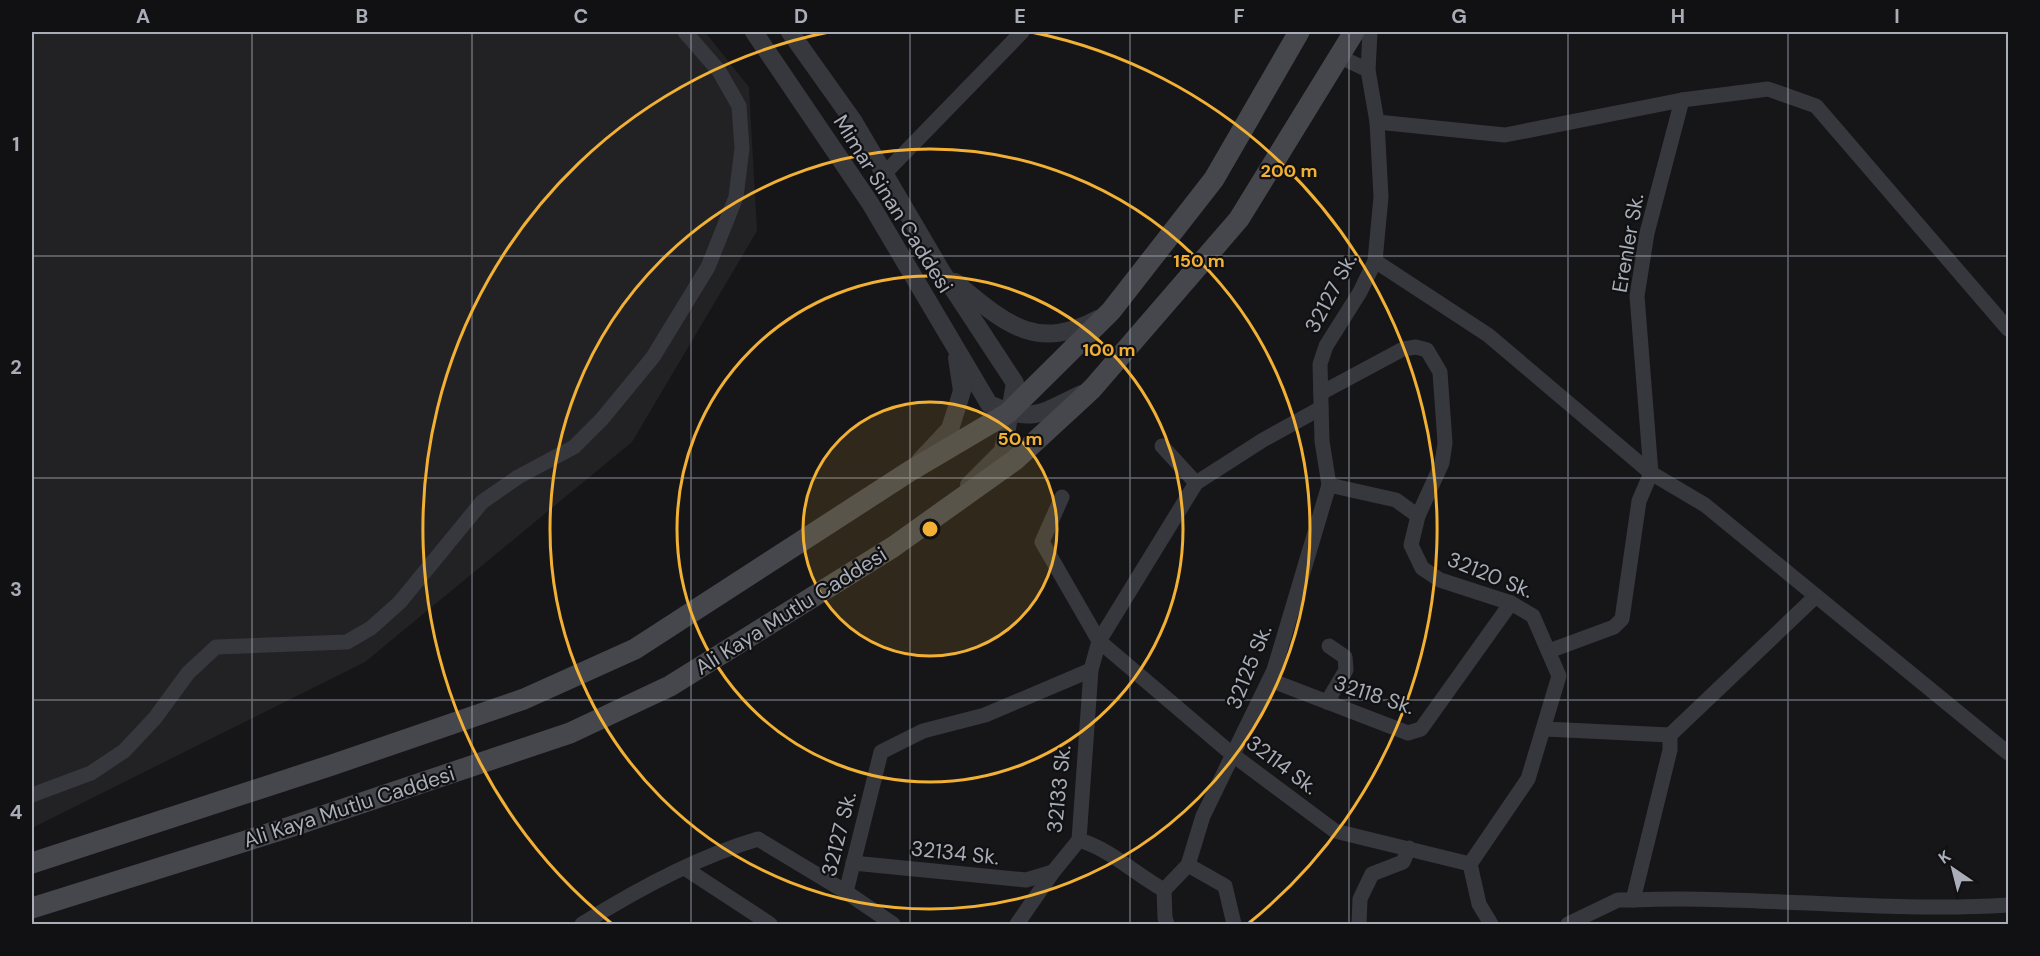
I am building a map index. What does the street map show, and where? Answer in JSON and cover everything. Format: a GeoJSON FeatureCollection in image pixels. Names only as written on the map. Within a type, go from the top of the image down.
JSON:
{"type":"FeatureCollection","features":[{"type":"Feature","properties":{"kind":"main road"},"geometry":{"type":"LineString","coordinates":[[32,862],[332,765],[524,699],[634,649],[910,471],[1008,413],[1111,311],[1214,179],[1299,32]]}},
{"type":"Feature","properties":{"kind":"main road","name":"Ali Kaya Mutlu Caddesi"},"geometry":{"type":"LineString","coordinates":[[32,908],[287,828],[570,733],[670,686],[893,547],[1015,460],[1092,389],[1239,219],[1354,32]]}},
{"type":"Feature","properties":{"kind":"street"},"geometry":{"type":"LineString","coordinates":[[32,795],[91,773],[124,751],[155,718],[188,673],[216,647],[347,642],[371,628],[400,602],[482,502],[518,477],[574,447],[602,419],[653,357],[708,267],[735,197],[742,148],[739,106],[719,71],[685,32]]}},
{"type":"Feature","properties":{"kind":"street","name":"Mimar Sinan Caddesi"},"geometry":{"type":"LineString","coordinates":[[754,32],[870,203],[989,404],[1008,413]]}},
{"type":"Feature","properties":{"kind":"street","name":"Mimar Sinan Caddesi"},"geometry":{"type":"LineString","coordinates":[[790,32],[854,123],[942,272],[1015,383],[1003,451],[939,514]]}},
{"type":"Feature","properties":{"kind":"street"},"geometry":{"type":"LineString","coordinates":[[885,173],[1022,32]]}},
{"type":"Feature","properties":{"kind":"street","name":"32127 Sk."},"geometry":{"type":"LineString","coordinates":[[1321,401],[1320,364],[1326,346],[1360,292],[1375,261],[1381,197],[1377,122],[1368,70],[1370,32]]}},
{"type":"Feature","properties":{"kind":"street"},"geometry":{"type":"LineString","coordinates":[[1340,57],[1368,70]]}},
{"type":"Feature","properties":{"kind":"street"},"geometry":{"type":"LineString","coordinates":[[1377,122],[1504,135],[1682,100],[1768,89],[1816,106],[2008,329]]}},
{"type":"Feature","properties":{"kind":"street","name":"Erenler Sk."},"geometry":{"type":"LineString","coordinates":[[1549,651],[1614,627],[1622,620],[1639,501],[1651,473],[1637,296],[1647,233],[1682,100]]}},
{"type":"Feature","properties":{"kind":"street"},"geometry":{"type":"LineString","coordinates":[[1375,261],[1488,335],[1651,473],[1705,505],[2008,753]]}},
{"type":"Feature","properties":{"kind":"street"},"geometry":{"type":"LineString","coordinates":[[942,272],[987,308],[1030,332],[1053,335],[1074,331],[1111,311]]}},
{"type":"Feature","properties":{"kind":"street","name":"32120 Sk."},"geometry":{"type":"LineString","coordinates":[[1321,401],[1403,349],[1416,347],[1427,350],[1440,372],[1445,443],[1442,463],[1418,516],[1411,545],[1422,568],[1440,580],[1511,603],[1533,616],[1559,676],[1545,729],[1528,779],[1470,864]]}},
{"type":"Feature","properties":{"kind":"street"},"geometry":{"type":"LineString","coordinates":[[910,471],[950,429],[962,391],[955,348]]}},
{"type":"Feature","properties":{"kind":"street"},"geometry":{"type":"LineString","coordinates":[[1008,413],[1033,417],[1092,389]]}},
{"type":"Feature","properties":{"kind":"street"},"geometry":{"type":"LineString","coordinates":[[1099,641],[1196,483],[1321,401]]}},
{"type":"Feature","properties":{"kind":"street","name":"32125 Sk."},"geometry":{"type":"LineString","coordinates":[[1164,890],[1188,865],[1203,816],[1270,680],[1298,595],[1329,485],[1322,441],[1321,401]]}},
{"type":"Feature","properties":{"kind":"street"},"geometry":{"type":"LineString","coordinates":[[1162,446],[1196,483]]}},
{"type":"Feature","properties":{"kind":"street"},"geometry":{"type":"LineString","coordinates":[[1329,485],[1396,500],[1418,516]]}},
{"type":"Feature","properties":{"kind":"street","name":"32114 Sk."},"geometry":{"type":"LineString","coordinates":[[1062,497],[1042,542],[1099,641],[1233,755],[1335,831],[1470,864]]}},
{"type":"Feature","properties":{"kind":"street"},"geometry":{"type":"LineString","coordinates":[[1545,729],[1670,735],[1816,596]]}},
{"type":"Feature","properties":{"kind":"street","name":"32118 Sk."},"geometry":{"type":"LineString","coordinates":[[1270,680],[1408,733],[1421,729],[1511,603]]}},
{"type":"Feature","properties":{"kind":"street","name":"32133 Sk."},"geometry":{"type":"LineString","coordinates":[[1017,924],[1078,840],[1091,670],[1099,641]]}},
{"type":"Feature","properties":{"kind":"street"},"geometry":{"type":"LineString","coordinates":[[1327,702],[1346,670],[1345,657],[1329,646]]}},
{"type":"Feature","properties":{"kind":"street","name":"32127 Sk."},"geometry":{"type":"LineString","coordinates":[[587,923],[614,904],[730,848],[758,839],[846,892],[881,752],[923,730],[985,715],[1091,670]]}},
{"type":"Feature","properties":{"kind":"street"},"geometry":{"type":"LineString","coordinates":[[1633,900],[1670,750],[1670,735]]}},
{"type":"Feature","properties":{"kind":"street"},"geometry":{"type":"LineString","coordinates":[[1078,840],[1097,846],[1164,890],[1167,924]]}},
{"type":"Feature","properties":{"kind":"street"},"geometry":{"type":"LineString","coordinates":[[1359,924],[1360,899],[1372,874],[1403,862],[1409,848]]}},
{"type":"Feature","properties":{"kind":"street","name":"32134 Sk."},"geometry":{"type":"LineString","coordinates":[[853,863],[1026,880],[1053,872]]}},
{"type":"Feature","properties":{"kind":"street"},"geometry":{"type":"LineString","coordinates":[[1470,864],[1479,904],[1491,924]]}},
{"type":"Feature","properties":{"kind":"street"},"geometry":{"type":"LineString","coordinates":[[1188,865],[1225,886],[1234,924]]}},
{"type":"Feature","properties":{"kind":"street"},"geometry":{"type":"LineString","coordinates":[[686,869],[770,924]]}},
{"type":"Feature","properties":{"kind":"street"},"geometry":{"type":"LineString","coordinates":[[846,892],[893,924]]}},
{"type":"Feature","properties":{"kind":"street"},"geometry":{"type":"LineString","coordinates":[[1568,924],[1618,900],[1750,900],[1898,906],[2008,905]]}},
{"type":"Feature","properties":{"kind":"shaded area"},"geometry":{"type":"Polygon","coordinates":[[[32,32],[705,32],[749,87],[757,231],[632,442],[365,662],[32,828],[32,32]]]}}]}
